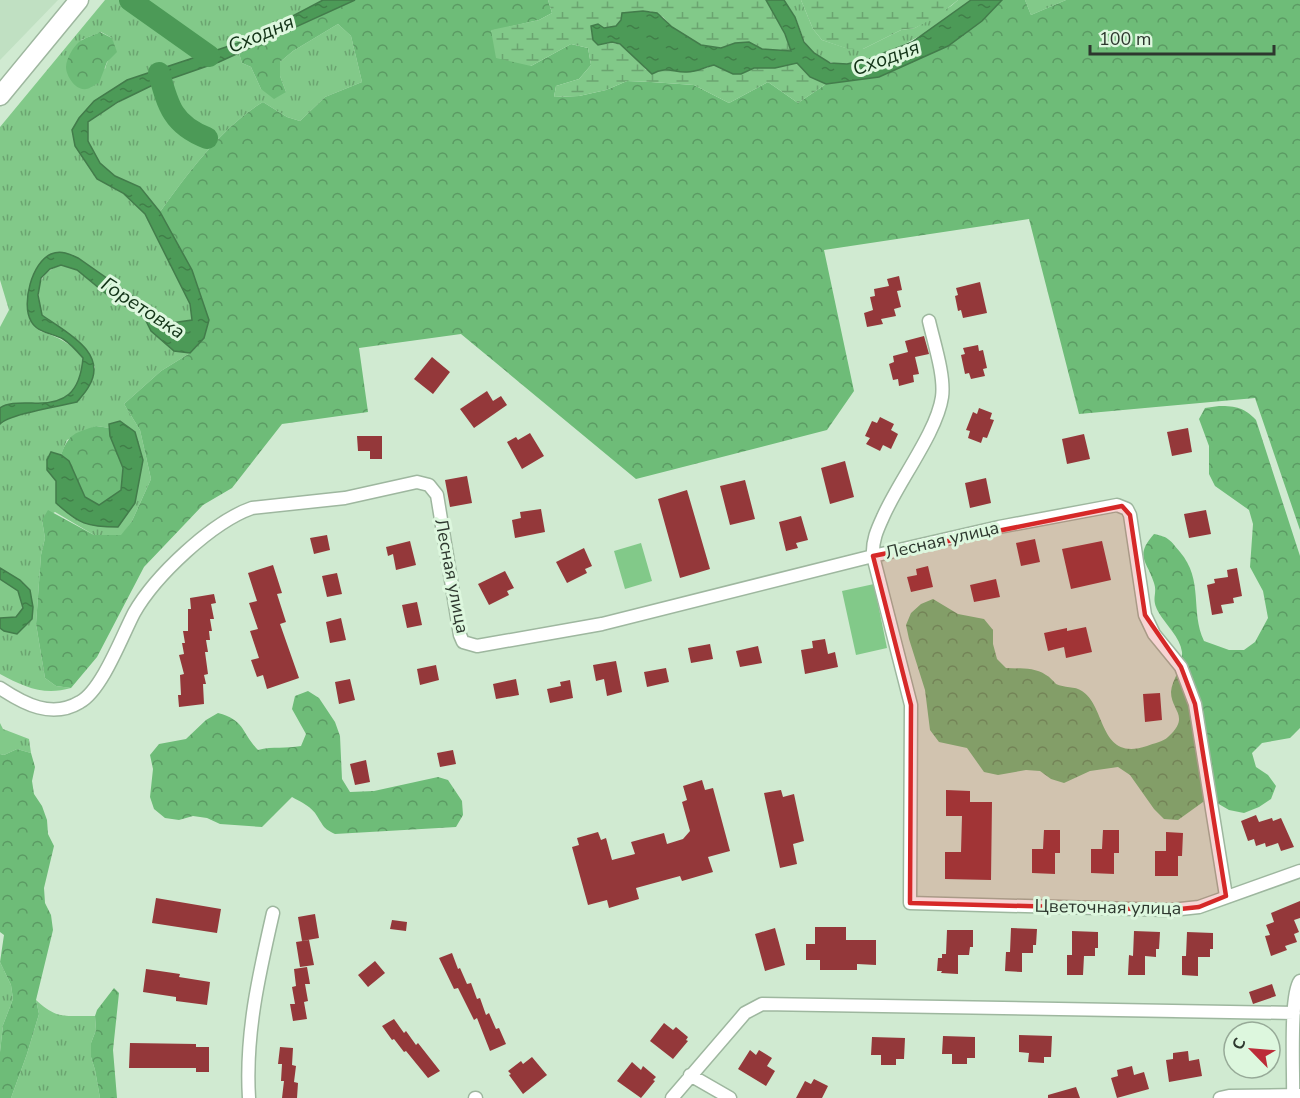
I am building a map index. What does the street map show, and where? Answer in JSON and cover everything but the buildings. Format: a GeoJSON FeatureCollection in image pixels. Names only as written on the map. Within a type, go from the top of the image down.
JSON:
{"type":"FeatureCollection","features":[{"type":"Feature","properties":{"kind":"main road"},"geometry":{"type":"LineString","coordinates":[[0,96],[80,0]]}},
{"type":"Feature","properties":{"kind":"street"},"geometry":{"type":"LineString","coordinates":[[873,556],[876,533],[892,496],[933,424],[942,398],[942,382],[929,321]]}},
{"type":"Feature","properties":{"kind":"street","name":"Лесная улица"},"geometry":{"type":"LineString","coordinates":[[0,688],[23,703],[45,709],[59,710],[83,701],[101,677],[136,611],[168,568],[218,526],[252,508],[345,498],[417,482],[429,485],[437,495],[460,635],[463,642],[477,646],[602,624],[873,556],[999,527],[1117,505],[1127,509],[1130,515],[1145,615],[1154,634],[1181,667],[1195,704],[1226,896]]}},
{"type":"Feature","properties":{"kind":"street","name":"Цветочная улица"},"geometry":{"type":"LineString","coordinates":[[873,556],[911,705],[910,903],[1171,910],[1199,907],[1300,871]]}},
{"type":"Feature","properties":{"kind":"street"},"geometry":{"type":"LineString","coordinates":[[249,1098],[251,1015],[273,913]]}},
{"type":"Feature","properties":{"kind":"street"},"geometry":{"type":"LineString","coordinates":[[1220,1098],[1296,1096],[1294,1013],[1296,986],[1300,981]]}},
{"type":"Feature","properties":{"kind":"street"},"geometry":{"type":"LineString","coordinates":[[672,1098],[744,1013],[762,1004],[1294,1013]]}},
{"type":"Feature","properties":{"kind":"street"},"geometry":{"type":"LineString","coordinates":[[690,1075],[730,1098]]}},
{"type":"Feature","properties":{"kind":"highlighted area"},"geometry":{"type":"Polygon","coordinates":[[[1122,506],[1130,515],[1145,615],[1181,667],[1195,704],[1226,896],[1199,907],[1171,910],[910,903],[911,705],[873,556],[1122,506]]]}},
{"type":"Feature","properties":{"kind":"shaded area"},"geometry":{"type":"Polygon","coordinates":[[[0,0],[58,0],[0,60],[0,0]]]}},
{"type":"Feature","properties":{"kind":"green space"},"geometry":{"type":"Polygon","coordinates":[[[105,0],[323,0],[247,40],[156,71],[79,118],[97,179],[123,193],[145,214],[190,304],[192,320],[171,323],[78,258],[33,275],[27,307],[40,331],[64,341],[83,358],[79,380],[69,394],[54,402],[19,403],[0,408],[0,327],[9,310],[0,280],[0,127],[105,0]],[[101,32],[81,40],[105,69],[112,52],[112,38],[101,32]]]}},
{"type":"Feature","properties":{"kind":"green space"},"geometry":{"type":"Polygon","coordinates":[[[355,0],[548,0],[552,13],[539,20],[491,31],[531,66],[571,44],[588,48],[591,65],[579,79],[556,86],[554,97],[579,96],[606,90],[627,81],[694,85],[729,103],[768,82],[798,103],[826,84],[879,77],[982,21],[1002,0],[1025,0],[1031,15],[1066,0],[1300,0],[1300,530],[1255,398],[1079,414],[1029,219],[824,250],[854,391],[827,430],[636,479],[461,334],[359,348],[368,412],[282,424],[232,488],[203,505],[144,567],[97,657],[71,688],[56,686],[45,678],[36,624],[41,555],[45,538],[42,520],[48,510],[94,535],[121,535],[132,521],[151,479],[140,430],[124,404],[161,371],[190,353],[204,338],[192,270],[160,212],[220,137],[263,102],[287,117],[300,121],[325,97],[362,82],[351,36],[338,24],[293,51],[280,62],[280,76],[286,92],[274,99],[261,89],[251,67],[242,63],[239,53],[355,0]]]}},
{"type":"Feature","properties":{"kind":"green space"},"geometry":{"type":"Polygon","coordinates":[[[548,0],[766,0],[792,51],[762,49],[749,42],[735,43],[721,48],[701,45],[672,27],[663,17],[650,11],[643,11],[621,20],[617,26],[604,28],[605,44],[623,46],[646,70],[665,68],[700,70],[714,65],[741,74],[754,68],[798,63],[810,77],[826,84],[798,103],[768,82],[729,103],[694,85],[627,81],[606,90],[579,96],[554,97],[556,86],[579,79],[591,65],[588,48],[571,44],[531,66],[496,58],[491,30],[539,20],[552,13],[548,0]]]}},
{"type":"Feature","properties":{"kind":"green space"},"geometry":{"type":"Polygon","coordinates":[[[784,0],[801,0],[813,29],[822,40],[849,49],[863,49],[901,30],[915,28],[958,0],[971,0],[947,20],[912,40],[876,57],[842,64],[826,61],[808,47],[795,16],[784,0]]]}},
{"type":"Feature","properties":{"kind":"green space"},"geometry":{"type":"Polygon","coordinates":[[[801,0],[958,0],[939,15],[915,28],[901,30],[863,49],[848,49],[822,40],[813,29],[801,0]]]}},
{"type":"Feature","properties":{"kind":"green space"},"geometry":{"type":"Polygon","coordinates":[[[1025,0],[1066,0],[1031,15],[1025,0]]]}},
{"type":"Feature","properties":{"kind":"green space"},"geometry":{"type":"Polygon","coordinates":[[[338,24],[351,36],[362,82],[325,97],[300,121],[287,117],[263,102],[220,137],[160,212],[140,187],[115,176],[100,163],[88,141],[88,122],[119,102],[152,85],[239,53],[242,63],[251,67],[261,89],[286,92],[280,76],[280,62],[293,51],[338,24]]]}},
{"type":"Feature","properties":{"kind":"green space"},"geometry":{"type":"Polygon","coordinates":[[[100,32],[112,38],[117,52],[107,62],[99,83],[88,89],[79,88],[66,71],[67,60],[79,42],[100,32]]]}},
{"type":"Feature","properties":{"kind":"green space"},"geometry":{"type":"Polygon","coordinates":[[[61,265],[77,270],[111,298],[144,317],[151,331],[174,351],[190,353],[161,371],[124,404],[140,430],[151,479],[132,521],[122,535],[94,535],[55,512],[42,520],[45,538],[41,555],[36,624],[45,678],[56,686],[71,688],[43,691],[17,683],[0,674],[0,628],[5,631],[32,619],[20,580],[0,568],[0,424],[24,414],[77,402],[95,367],[72,336],[42,315],[39,299],[40,285],[46,273],[61,265]],[[96,426],[67,440],[61,455],[51,452],[56,481],[56,503],[118,527],[109,428],[96,426]]]}},
{"type":"Feature","properties":{"kind":"green space"},"geometry":{"type":"Polygon","coordinates":[[[1219,406],[1240,409],[1256,420],[1300,556],[1300,728],[1290,738],[1262,743],[1252,753],[1256,767],[1268,775],[1276,786],[1271,799],[1244,813],[1229,810],[1217,803],[1203,802],[1178,820],[1164,819],[1130,775],[1118,767],[1090,771],[1064,783],[1051,779],[1040,771],[1026,770],[998,775],[984,772],[967,748],[939,742],[930,730],[925,690],[906,625],[911,613],[921,604],[933,599],[958,614],[984,619],[993,630],[993,644],[997,659],[1006,668],[1037,671],[1056,684],[1082,691],[1096,709],[1111,740],[1131,749],[1166,739],[1175,730],[1179,719],[1171,692],[1181,663],[1181,647],[1156,608],[1154,583],[1143,554],[1154,534],[1169,540],[1187,563],[1192,574],[1200,630],[1204,641],[1229,650],[1244,650],[1255,642],[1268,618],[1263,591],[1250,567],[1253,524],[1249,510],[1215,486],[1209,474],[1209,446],[1199,419],[1205,408],[1219,406]]]}},
{"type":"Feature","properties":{"kind":"green space"},"geometry":{"type":"Polygon","coordinates":[[[96,426],[110,428],[110,436],[123,468],[121,490],[99,505],[85,497],[69,461],[61,455],[70,438],[83,430],[96,426]]]}},
{"type":"Feature","properties":{"kind":"green space"},"geometry":{"type":"Polygon","coordinates":[[[641,543],[652,581],[625,589],[614,551],[641,543]]]}},
{"type":"Feature","properties":{"kind":"green space"},"geometry":{"type":"Polygon","coordinates":[[[0,579],[18,591],[23,609],[16,617],[0,618],[0,579]]]}},
{"type":"Feature","properties":{"kind":"green space"},"geometry":{"type":"Polygon","coordinates":[[[874,584],[887,648],[856,655],[842,591],[874,584]]]}},
{"type":"Feature","properties":{"kind":"green space"},"geometry":{"type":"Polygon","coordinates":[[[308,691],[319,698],[335,722],[340,736],[342,779],[350,792],[374,791],[438,777],[448,780],[462,801],[463,815],[456,827],[335,834],[324,827],[309,807],[292,797],[262,827],[220,824],[207,818],[193,816],[179,820],[165,818],[154,809],[150,797],[153,769],[150,755],[159,744],[186,739],[206,720],[218,713],[238,723],[258,750],[301,746],[306,734],[292,709],[295,696],[308,691]]]}},
{"type":"Feature","properties":{"kind":"green space"},"geometry":{"type":"Polygon","coordinates":[[[0,723],[3,729],[29,739],[31,753],[17,749],[4,755],[0,754],[0,723]]]}},
{"type":"Feature","properties":{"kind":"green space"},"geometry":{"type":"Polygon","coordinates":[[[17,749],[31,753],[35,767],[32,781],[34,794],[42,806],[47,820],[48,834],[54,846],[44,888],[45,903],[51,915],[53,930],[36,1000],[39,1014],[27,1054],[11,1098],[0,1098],[0,1052],[3,1025],[13,999],[11,985],[0,962],[4,935],[0,932],[0,754],[4,755],[17,749]]]}},
{"type":"Feature","properties":{"kind":"green space"},"geometry":{"type":"Polygon","coordinates":[[[0,962],[11,985],[13,999],[3,1025],[0,1052],[0,962]]]}},
{"type":"Feature","properties":{"kind":"green space"},"geometry":{"type":"Polygon","coordinates":[[[114,988],[119,993],[113,1050],[117,1098],[100,1098],[91,1057],[91,1043],[96,1030],[97,1010],[114,988]]]}},
{"type":"Feature","properties":{"kind":"green space"},"geometry":{"type":"Polygon","coordinates":[[[36,1000],[57,1014],[95,1016],[96,1030],[91,1043],[91,1057],[100,1098],[11,1098],[39,1014],[36,1000]]]}},
{"type":"Feature","properties":{"kind":"water","name":"Горетовка"},"geometry":{"type":"Polygon","coordinates":[[[323,0],[355,0],[219,62],[153,85],[118,102],[88,122],[88,141],[100,163],[115,176],[140,187],[160,212],[192,270],[209,320],[204,338],[190,353],[174,351],[151,331],[144,317],[111,298],[77,270],[61,265],[50,269],[41,278],[38,295],[42,315],[72,336],[89,353],[94,374],[88,388],[77,402],[24,414],[0,424],[0,408],[3,406],[15,403],[54,402],[69,394],[79,380],[83,358],[63,339],[37,328],[28,314],[30,284],[38,265],[51,254],[62,252],[78,258],[171,323],[192,320],[190,304],[145,214],[123,193],[97,179],[75,146],[72,130],[79,118],[94,101],[127,80],[247,40],[323,0]]]}},
{"type":"Feature","properties":{"kind":"water"},"geometry":{"type":"Polygon","coordinates":[[[766,0],[784,0],[795,17],[804,42],[814,53],[830,63],[847,64],[869,59],[912,42],[971,0],[1002,0],[982,21],[948,46],[879,77],[826,84],[810,77],[797,63],[775,68],[754,68],[741,74],[733,74],[714,65],[693,72],[665,70],[652,74],[620,44],[612,42],[598,45],[593,40],[591,26],[598,24],[604,28],[616,26],[621,20],[622,13],[643,11],[657,13],[672,27],[701,45],[721,48],[735,43],[749,42],[762,49],[791,51],[785,34],[766,0]]]}},
{"type":"Feature","properties":{"kind":"water"},"geometry":{"type":"Polygon","coordinates":[[[120,421],[135,432],[143,460],[135,503],[118,527],[84,523],[71,516],[56,503],[56,481],[47,470],[47,460],[51,452],[69,461],[85,497],[99,505],[121,490],[123,468],[110,436],[109,424],[120,421]]]}},
{"type":"Feature","properties":{"kind":"water"},"geometry":{"type":"Polygon","coordinates":[[[0,568],[20,580],[30,590],[33,607],[32,619],[17,634],[0,628],[0,618],[16,617],[23,608],[18,591],[0,579],[0,568]]]}},
{"type":"Feature","properties":{"kind":"waterway","name":"Сходня"},"geometry":{"type":"LineString","coordinates":[[130,0],[209,56]]}},
{"type":"Feature","properties":{"kind":"waterway"},"geometry":{"type":"LineString","coordinates":[[159,73],[169,105],[179,120],[186,127],[207,138]]}}]}
